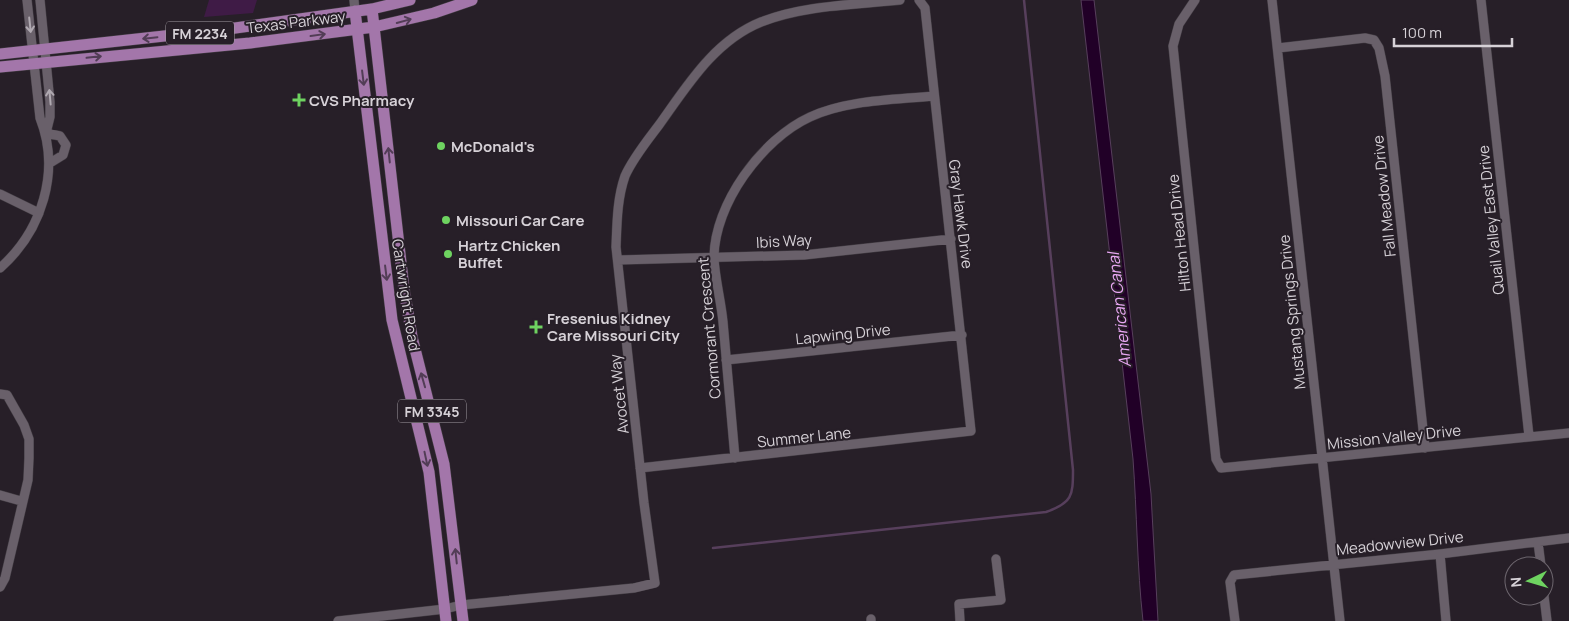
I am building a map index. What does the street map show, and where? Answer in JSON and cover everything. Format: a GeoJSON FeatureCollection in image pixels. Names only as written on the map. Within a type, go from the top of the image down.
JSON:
{"type":"FeatureCollection","features":[{"type":"Feature","properties":{"kind":"main road","name":"Texas Parkway"},"geometry":{"type":"LineString","coordinates":[[0,54],[228,29],[354,6],[410,0]]}},
{"type":"Feature","properties":{"kind":"main road","name":"Texas Parkway"},"geometry":{"type":"LineString","coordinates":[[0,67],[250,43],[357,30],[434,13],[472,0]]}},
{"type":"Feature","properties":{"kind":"main road","name":"Cartwright Road"},"geometry":{"type":"LineString","coordinates":[[372,4],[404,289],[418,360],[436,425],[448,488],[463,621]]}},
{"type":"Feature","properties":{"kind":"main road","name":"Cartwright Road"},"geometry":{"type":"LineString","coordinates":[[354,6],[388,292],[398,348],[429,472],[446,621]]}},
{"type":"Feature","properties":{"kind":"main road"},"geometry":{"type":"LineString","coordinates":[[376,192],[393,189]]}},
{"type":"Feature","properties":{"kind":"main road"},"geometry":{"type":"LineString","coordinates":[[388,292],[404,289]]}},
{"type":"Feature","properties":{"kind":"main road"},"geometry":{"type":"LineString","coordinates":[[420,430],[436,425]]}},
{"type":"Feature","properties":{"kind":"street"},"geometry":{"type":"LineString","coordinates":[[0,268],[24,242],[39,213],[46,190],[50,163],[46,133],[40,118],[27,0]]}},
{"type":"Feature","properties":{"kind":"street"},"geometry":{"type":"LineString","coordinates":[[40,0],[50,102],[50,117],[46,133]]}},
{"type":"Feature","properties":{"kind":"street","name":"Avocet Way"},"geometry":{"type":"LineString","coordinates":[[461,605],[634,588],[656,583],[640,468],[618,260],[617,208],[626,176],[638,154],[701,66],[714,53],[737,36],[760,22],[787,14],[900,0]]}},
{"type":"Feature","properties":{"kind":"street","name":"Hilton Head Drive"},"geometry":{"type":"LineString","coordinates":[[1195,0],[1179,24],[1173,46],[1216,459],[1221,468]]}},
{"type":"Feature","properties":{"kind":"street","name":"Mustang Springs Drive"},"geometry":{"type":"LineString","coordinates":[[1272,0],[1340,621]]}},
{"type":"Feature","properties":{"kind":"street","name":"Quail Valley East Drive"},"geometry":{"type":"LineString","coordinates":[[1481,0],[1529,436]]}},
{"type":"Feature","properties":{"kind":"street","name":"Gray Hawk Drive"},"geometry":{"type":"LineString","coordinates":[[921,1],[925,8],[933,96],[962,335],[971,431]]}},
{"type":"Feature","properties":{"kind":"street","name":"Fall Meadow Drive"},"geometry":{"type":"LineString","coordinates":[[1278,48],[1365,38],[1374,40],[1379,48],[1385,76],[1425,448]]}},
{"type":"Feature","properties":{"kind":"street","name":"Cormorant Crescent"},"geometry":{"type":"LineString","coordinates":[[735,458],[714,258],[722,220],[745,174],[756,158],[788,129],[810,117],[833,109],[933,96]]}},
{"type":"Feature","properties":{"kind":"street"},"geometry":{"type":"LineString","coordinates":[[46,133],[60,136],[66,145],[63,155],[50,163]]}},
{"type":"Feature","properties":{"kind":"street"},"geometry":{"type":"LineString","coordinates":[[0,194],[39,213]]}},
{"type":"Feature","properties":{"kind":"street","name":"Ibis Way"},"geometry":{"type":"LineString","coordinates":[[618,260],[804,255],[951,239]]}},
{"type":"Feature","properties":{"kind":"street","name":"Lapwing Drive"},"geometry":{"type":"LineString","coordinates":[[726,360],[962,335]]}},
{"type":"Feature","properties":{"kind":"street"},"geometry":{"type":"LineString","coordinates":[[0,394],[7,395],[14,405],[29,439],[28,480],[5,578],[0,587]]}},
{"type":"Feature","properties":{"kind":"street","name":"Summer Lane"},"geometry":{"type":"LineString","coordinates":[[640,468],[971,431]]}},
{"type":"Feature","properties":{"kind":"street","name":"Mission Valley Drive"},"geometry":{"type":"LineString","coordinates":[[1221,468],[1569,433]]}},
{"type":"Feature","properties":{"kind":"street"},"geometry":{"type":"LineString","coordinates":[[0,495],[22,501]]}},
{"type":"Feature","properties":{"kind":"street","name":"Meadowview Drive"},"geometry":{"type":"LineString","coordinates":[[1235,621],[1230,582],[1234,575],[1440,554],[1569,538]]}},
{"type":"Feature","properties":{"kind":"street"},"geometry":{"type":"LineString","coordinates":[[1538,542],[1539,556]]}},
{"type":"Feature","properties":{"kind":"street"},"geometry":{"type":"LineString","coordinates":[[1440,554],[1446,621]]}},
{"type":"Feature","properties":{"kind":"street"},"geometry":{"type":"LineString","coordinates":[[960,621],[959,604],[1000,600],[996,559]]}},
{"type":"Feature","properties":{"kind":"street"},"geometry":{"type":"LineString","coordinates":[[338,621],[445,609],[461,605]]}},
{"type":"Feature","properties":{"kind":"street"},"geometry":{"type":"LineString","coordinates":[[1545,606],[1547,621]]}},
{"type":"Feature","properties":{"kind":"shaded area"},"geometry":{"type":"Polygon","coordinates":[[[209,0],[257,0],[253,13],[204,17],[209,0]]]}},
{"type":"Feature","properties":{"kind":"water","name":"American Canal"},"geometry":{"type":"Polygon","coordinates":[[[1081,0],[1094,0],[1151,494],[1158,621],[1143,621],[1133,459],[1081,0]]]}},
{"type":"Feature","properties":{"kind":"waterway"},"geometry":{"type":"LineString","coordinates":[[713,548],[1046,512],[1066,502],[1069,497],[1073,470],[1024,0]]}},
{"type":"Feature","properties":{"kind":"place","name":"CVS Pharmacy"},"geometry":{"type":"Point","coordinates":[299,100]}},
{"type":"Feature","properties":{"kind":"place","name":"McDonald's"},"geometry":{"type":"Point","coordinates":[441,146]}},
{"type":"Feature","properties":{"kind":"place","name":"Missouri Car Care"},"geometry":{"type":"Point","coordinates":[446,220]}},
{"type":"Feature","properties":{"kind":"place","name":"Hartz Chicken Buffet"},"geometry":{"type":"Point","coordinates":[448,254]}},
{"type":"Feature","properties":{"kind":"place","name":"Fresenius Kidney Care Missouri City"},"geometry":{"type":"Point","coordinates":[536,327]}}]}
